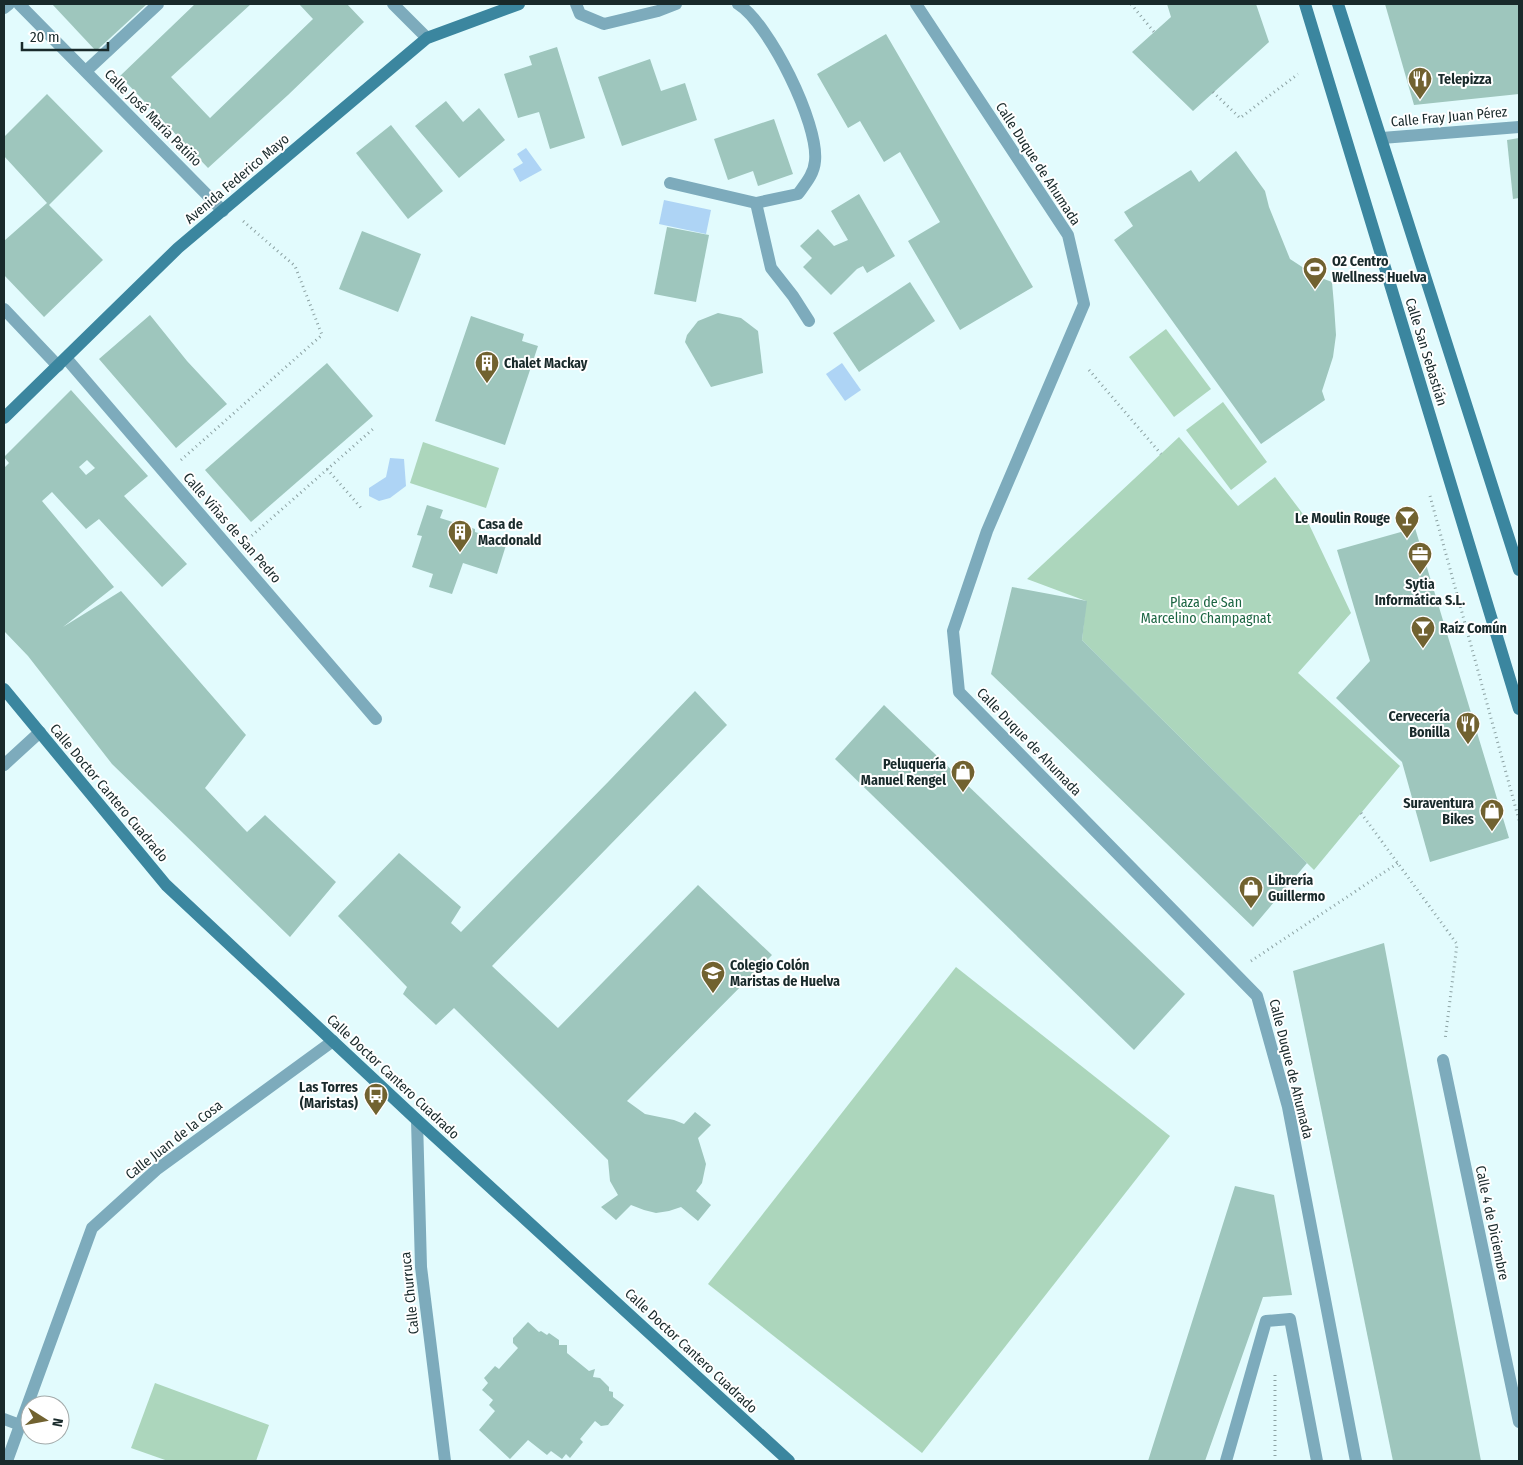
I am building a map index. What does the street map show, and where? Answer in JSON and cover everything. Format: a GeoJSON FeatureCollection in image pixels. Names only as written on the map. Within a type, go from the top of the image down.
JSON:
{"type":"FeatureCollection","features":[{"type":"Feature","properties":{"kind":"street"},"geometry":{"type":"LineString","coordinates":[[4,8],[9,4]]}},
{"type":"Feature","properties":{"kind":"street","name":"Calle José María Patiño"},"geometry":{"type":"LineString","coordinates":[[19,4],[223,211]]}},
{"type":"Feature","properties":{"kind":"street"},"geometry":{"type":"LineString","coordinates":[[86,71],[158,4]]}},
{"type":"Feature","properties":{"kind":"street"},"geometry":{"type":"LineString","coordinates":[[393,4],[428,38]]}},
{"type":"Feature","properties":{"kind":"street","name":"Avenida Federico Mayo"},"geometry":{"type":"LineString","coordinates":[[4,418],[178,248],[428,38],[519,4]]}},
{"type":"Feature","properties":{"kind":"street"},"geometry":{"type":"LineString","coordinates":[[576,4],[580,14],[604,24],[658,11],[676,4]]}},
{"type":"Feature","properties":{"kind":"street"},"geometry":{"type":"LineString","coordinates":[[670,183],[756,203],[798,194],[811,176],[815,160],[813,137],[795,86],[770,38],[747,9],[738,4]]}},
{"type":"Feature","properties":{"kind":"street","name":"Calle Duque de Ahumada"},"geometry":{"type":"LineString","coordinates":[[916,4],[1068,234],[1084,304],[987,532],[953,631],[959,692],[1257,996],[1288,1107],[1356,1461]]}},
{"type":"Feature","properties":{"kind":"street","name":"Calle San Sebastián"},"geometry":{"type":"LineString","coordinates":[[1305,4],[1519,709]]}},
{"type":"Feature","properties":{"kind":"street","name":"Calle San Sebastián"},"geometry":{"type":"LineString","coordinates":[[1338,4],[1519,570]]}},
{"type":"Feature","properties":{"kind":"street","name":"Calle Fray Juan Pérez"},"geometry":{"type":"LineString","coordinates":[[1382,138],[1519,127]]}},
{"type":"Feature","properties":{"kind":"street"},"geometry":{"type":"LineString","coordinates":[[756,203],[771,268],[810,321]]}},
{"type":"Feature","properties":{"kind":"street","name":"Calle Viñas de San Pedro"},"geometry":{"type":"LineString","coordinates":[[4,309],[62,362],[165,474],[376,719]]}},
{"type":"Feature","properties":{"kind":"street","name":"Calle Doctor Cantero Cuadrado"},"geometry":{"type":"LineString","coordinates":[[4,689],[166,886],[417,1120],[789,1461]]}},
{"type":"Feature","properties":{"kind":"street"},"geometry":{"type":"LineString","coordinates":[[4,766],[40,732]]}},
{"type":"Feature","properties":{"kind":"street","name":"Calle Juan de la Cosa"},"geometry":{"type":"LineString","coordinates":[[31,1395],[92,1228],[156,1170],[333,1041]]}},
{"type":"Feature","properties":{"kind":"street","name":"Calle 4 de Diciembre"},"geometry":{"type":"LineString","coordinates":[[1442,1060],[1519,1422]]}},
{"type":"Feature","properties":{"kind":"street","name":"Calle Churruca"},"geometry":{"type":"LineString","coordinates":[[417,1120],[421,1267],[445,1461]]}},
{"type":"Feature","properties":{"kind":"street"},"geometry":{"type":"LineString","coordinates":[[1226,1461],[1266,1321],[1290,1320],[1317,1461]]}},
{"type":"Feature","properties":{"kind":"street"},"geometry":{"type":"LineString","coordinates":[[4,1419],[20,1425]]}},
{"type":"Feature","properties":{"kind":"street","name":"Calle Juan de la Cosa"},"geometry":{"type":"LineString","coordinates":[[7,1461],[20,1425]]}},
{"type":"Feature","properties":{"kind":"path"},"geometry":{"type":"LineString","coordinates":[[1131,4],[1154,32]]}},
{"type":"Feature","properties":{"kind":"path"},"geometry":{"type":"LineString","coordinates":[[1213,92],[1240,118],[1298,74]]}},
{"type":"Feature","properties":{"kind":"path"},"geometry":{"type":"LineString","coordinates":[[165,474],[322,335],[295,266],[243,221]]}},
{"type":"Feature","properties":{"kind":"path"},"geometry":{"type":"LineString","coordinates":[[1089,370],[1160,454]]}},
{"type":"Feature","properties":{"kind":"path"},"geometry":{"type":"LineString","coordinates":[[233,552],[372,429]]}},
{"type":"Feature","properties":{"kind":"path"},"geometry":{"type":"LineString","coordinates":[[327,469],[362,509]]}},
{"type":"Feature","properties":{"kind":"path"},"geometry":{"type":"LineString","coordinates":[[1361,813],[1457,944],[1442,1060]]}},
{"type":"Feature","properties":{"kind":"path"},"geometry":{"type":"LineString","coordinates":[[1234,973],[1398,863]]}},
{"type":"Feature","properties":{"kind":"path"},"geometry":{"type":"LineString","coordinates":[[1275,1366],[1275,1461]]}},
{"type":"Feature","properties":{"kind":"green space"},"geometry":{"type":"Polygon","coordinates":[[[1166,329],[1211,389],[1174,417],[1129,357],[1166,329]]]}},
{"type":"Feature","properties":{"kind":"green space"},"geometry":{"type":"Polygon","coordinates":[[[1223,402],[1267,462],[1231,490],[1186,430],[1223,402]]]}},
{"type":"Feature","properties":{"kind":"green space","name":"Plaza de San Marcelino Champagnat"},"geometry":{"type":"Polygon","coordinates":[[[1179,437],[1238,506],[1275,477],[1306,518],[1351,613],[1298,673],[1400,766],[1314,870],[1082,640],[1086,601],[1027,579],[1179,437]]]}},
{"type":"Feature","properties":{"kind":"green space"},"geometry":{"type":"Polygon","coordinates":[[[423,442],[499,468],[486,508],[410,483],[423,442]]]}},
{"type":"Feature","properties":{"kind":"green space"},"geometry":{"type":"Polygon","coordinates":[[[956,967],[1170,1136],[922,1453],[708,1284],[956,967]]]}},
{"type":"Feature","properties":{"kind":"green space"},"geometry":{"type":"Polygon","coordinates":[[[155,1383],[269,1425],[256,1461],[168,1461],[131,1448],[155,1383]]]}},
{"type":"Feature","properties":{"kind":"water"},"geometry":{"type":"Polygon","coordinates":[[[526,148],[542,170],[520,182],[513,169],[523,163],[517,154],[526,148]]]}},
{"type":"Feature","properties":{"kind":"water"},"geometry":{"type":"Polygon","coordinates":[[[664,200],[711,210],[706,234],[659,224],[664,200]]]}},
{"type":"Feature","properties":{"kind":"water"},"geometry":{"type":"Polygon","coordinates":[[[842,363],[861,390],[845,401],[826,374],[842,363]]]}},
{"type":"Feature","properties":{"kind":"water"},"geometry":{"type":"Polygon","coordinates":[[[390,458],[404,459],[406,486],[390,498],[379,501],[369,496],[369,488],[386,477],[390,458]]]}},
{"type":"Feature","properties":{"kind":"building"},"geometry":{"type":"Polygon","coordinates":[[[52,4],[147,4],[96,51],[52,4]]]}},
{"type":"Feature","properties":{"kind":"building"},"geometry":{"type":"Polygon","coordinates":[[[195,4],[251,4],[171,77],[210,118],[313,19],[299,4],[347,4],[364,22],[208,168],[120,76],[195,4]]]}},
{"type":"Feature","properties":{"kind":"building"},"geometry":{"type":"Polygon","coordinates":[[[1167,4],[1256,4],[1269,42],[1193,111],[1132,52],[1171,17],[1167,4]]]}},
{"type":"Feature","properties":{"kind":"building"},"geometry":{"type":"Polygon","coordinates":[[[1385,4],[1519,4],[1519,94],[1414,105],[1385,4]]]}},
{"type":"Feature","properties":{"kind":"building"},"geometry":{"type":"Polygon","coordinates":[[[886,34],[1033,287],[960,330],[908,241],[940,222],[900,152],[884,162],[860,121],[848,128],[817,74],[886,34]]]}},
{"type":"Feature","properties":{"kind":"building"},"geometry":{"type":"Polygon","coordinates":[[[557,47],[585,138],[550,149],[539,112],[518,118],[504,74],[532,65],[529,56],[557,47]]]}},
{"type":"Feature","properties":{"kind":"building"},"geometry":{"type":"Polygon","coordinates":[[[650,59],[661,91],[685,83],[697,120],[622,146],[598,77],[650,59]]]}},
{"type":"Feature","properties":{"kind":"building"},"geometry":{"type":"Polygon","coordinates":[[[47,94],[103,151],[49,205],[103,260],[44,317],[4,275],[4,241],[47,203],[4,156],[4,137],[47,94]]]}},
{"type":"Feature","properties":{"kind":"building"},"geometry":{"type":"Polygon","coordinates":[[[446,101],[463,122],[479,108],[505,140],[459,178],[415,126],[446,101]]]}},
{"type":"Feature","properties":{"kind":"building"},"geometry":{"type":"Polygon","coordinates":[[[774,119],[793,174],[758,186],[753,171],[728,180],[714,139],[774,119]]]}},
{"type":"Feature","properties":{"kind":"building"},"geometry":{"type":"Polygon","coordinates":[[[391,125],[443,191],[408,219],[356,153],[391,125]]]}},
{"type":"Feature","properties":{"kind":"building"},"geometry":{"type":"Polygon","coordinates":[[[1519,138],[1519,198],[1513,199],[1507,140],[1519,138]]]}},
{"type":"Feature","properties":{"kind":"building"},"geometry":{"type":"Polygon","coordinates":[[[1236,151],[1265,191],[1269,207],[1290,259],[1316,276],[1332,282],[1334,305],[1336,335],[1333,357],[1322,391],[1325,400],[1261,444],[1114,240],[1133,226],[1124,212],[1191,170],[1199,182],[1236,151]]]}},
{"type":"Feature","properties":{"kind":"building"},"geometry":{"type":"Polygon","coordinates":[[[859,194],[895,256],[867,273],[863,266],[857,269],[831,295],[803,267],[812,258],[800,246],[818,229],[834,246],[848,240],[831,211],[859,194]]]}},
{"type":"Feature","properties":{"kind":"building"},"geometry":{"type":"Polygon","coordinates":[[[667,227],[709,235],[696,302],[654,294],[667,227]]]}},
{"type":"Feature","properties":{"kind":"building"},"geometry":{"type":"Polygon","coordinates":[[[362,231],[421,254],[398,312],[339,289],[362,231]]]}},
{"type":"Feature","properties":{"kind":"building"},"geometry":{"type":"Polygon","coordinates":[[[910,282],[935,321],[859,372],[833,333],[910,282]]]}},
{"type":"Feature","properties":{"kind":"building"},"geometry":{"type":"Polygon","coordinates":[[[718,313],[741,318],[758,331],[763,373],[711,387],[685,342],[687,335],[698,321],[718,313]]]}},
{"type":"Feature","properties":{"kind":"building"},"geometry":{"type":"Polygon","coordinates":[[[150,315],[187,361],[227,404],[176,448],[99,359],[150,315]]]}},
{"type":"Feature","properties":{"kind":"building","name":"Chalet Mackay"},"geometry":{"type":"Polygon","coordinates":[[[471,316],[524,334],[522,341],[538,346],[505,445],[435,421],[471,316]]]}},
{"type":"Feature","properties":{"kind":"building"},"geometry":{"type":"Polygon","coordinates":[[[327,363],[373,416],[251,522],[205,470],[327,363]]]}},
{"type":"Feature","properties":{"kind":"building"},"geometry":{"type":"Polygon","coordinates":[[[71,390],[148,476],[124,496],[187,564],[162,587],[99,519],[86,529],[52,492],[42,501],[114,587],[63,627],[121,591],[246,735],[205,788],[247,832],[265,815],[336,882],[290,937],[112,764],[28,656],[4,631],[4,468],[9,463],[4,457],[71,390]],[[87,460],[79,467],[86,475],[95,468],[87,460]]]}},
{"type":"Feature","properties":{"kind":"building","name":"Casa de Macdonald"},"geometry":{"type":"Polygon","coordinates":[[[427,505],[443,510],[440,518],[507,542],[497,574],[463,563],[452,594],[429,587],[433,574],[412,567],[422,536],[417,535],[427,505]]]}},
{"type":"Feature","properties":{"kind":"building"},"geometry":{"type":"Polygon","coordinates":[[[1415,528],[1509,838],[1430,862],[1402,762],[1336,698],[1370,661],[1337,550],[1415,528]]]}},
{"type":"Feature","properties":{"kind":"building"},"geometry":{"type":"Polygon","coordinates":[[[1012,587],[1087,601],[1082,640],[1307,863],[1253,927],[991,674],[1012,587]]]}},
{"type":"Feature","properties":{"kind":"building"},"geometry":{"type":"Polygon","coordinates":[[[695,691],[727,725],[492,966],[558,1028],[698,885],[772,955],[627,1101],[645,1114],[684,1124],[695,1112],[711,1125],[698,1138],[706,1164],[702,1183],[696,1191],[711,1205],[698,1221],[681,1207],[656,1213],[631,1205],[616,1220],[601,1207],[618,1195],[610,1181],[608,1160],[454,1008],[436,1025],[403,994],[407,987],[338,916],[399,853],[461,907],[451,923],[461,932],[695,691]]]}},
{"type":"Feature","properties":{"kind":"building"},"geometry":{"type":"Polygon","coordinates":[[[884,705],[1185,994],[1134,1050],[835,759],[884,705]]]}},
{"type":"Feature","properties":{"kind":"building"},"geometry":{"type":"Polygon","coordinates":[[[1384,943],[1481,1461],[1393,1461],[1293,971],[1384,943]]]}},
{"type":"Feature","properties":{"kind":"building"},"geometry":{"type":"Polygon","coordinates":[[[1235,1186],[1274,1195],[1292,1295],[1263,1297],[1205,1461],[1148,1461],[1235,1186]]]}},
{"type":"Feature","properties":{"kind":"building"},"geometry":{"type":"Polygon","coordinates":[[[528,1322],[539,1332],[541,1331],[547,1335],[549,1333],[559,1340],[559,1345],[567,1345],[567,1353],[589,1371],[595,1369],[593,1377],[600,1378],[609,1387],[609,1391],[613,1392],[613,1397],[624,1405],[608,1425],[601,1426],[595,1421],[580,1439],[583,1442],[570,1458],[566,1454],[562,1459],[551,1451],[547,1455],[528,1440],[510,1459],[479,1430],[495,1411],[489,1405],[493,1400],[482,1390],[488,1383],[484,1378],[495,1366],[499,1369],[518,1348],[513,1343],[513,1338],[528,1322]]]}},
{"type":"Feature","properties":{"kind":"place","name":"Telepizza"},"geometry":{"type":"Point","coordinates":[1420,100]}},
{"type":"Feature","properties":{"kind":"place","name":"O2 Centro Wellness Huelva"},"geometry":{"type":"Point","coordinates":[1315,290]}},
{"type":"Feature","properties":{"kind":"place","name":"Chalet Mackay"},"geometry":{"type":"Point","coordinates":[487,384]}},
{"type":"Feature","properties":{"kind":"place","name":"Le Moulin Rouge"},"geometry":{"type":"Point","coordinates":[1407,539]}},
{"type":"Feature","properties":{"kind":"place","name":"Casa de Macdonald"},"geometry":{"type":"Point","coordinates":[460,553]}},
{"type":"Feature","properties":{"kind":"place","name":"Sytia Informática S.L."},"geometry":{"type":"Point","coordinates":[1420,575]}},
{"type":"Feature","properties":{"kind":"place","name":"Raíz Común"},"geometry":{"type":"Point","coordinates":[1423,649]}},
{"type":"Feature","properties":{"kind":"place","name":"Cervecería Bonilla"},"geometry":{"type":"Point","coordinates":[1468,745]}},
{"type":"Feature","properties":{"kind":"place","name":"Peluquería Manuel Rengel"},"geometry":{"type":"Point","coordinates":[963,793]}},
{"type":"Feature","properties":{"kind":"place","name":"Suraventura Bikes"},"geometry":{"type":"Point","coordinates":[1492,832]}},
{"type":"Feature","properties":{"kind":"place","name":"Librería Guillermo"},"geometry":{"type":"Point","coordinates":[1251,909]}},
{"type":"Feature","properties":{"kind":"place","name":"Colegio Colón Maristas de Huelva"},"geometry":{"type":"Point","coordinates":[713,994]}},
{"type":"Feature","properties":{"kind":"place","name":"Las Torres (Maristas)"},"geometry":{"type":"Point","coordinates":[376,1116]}}]}
